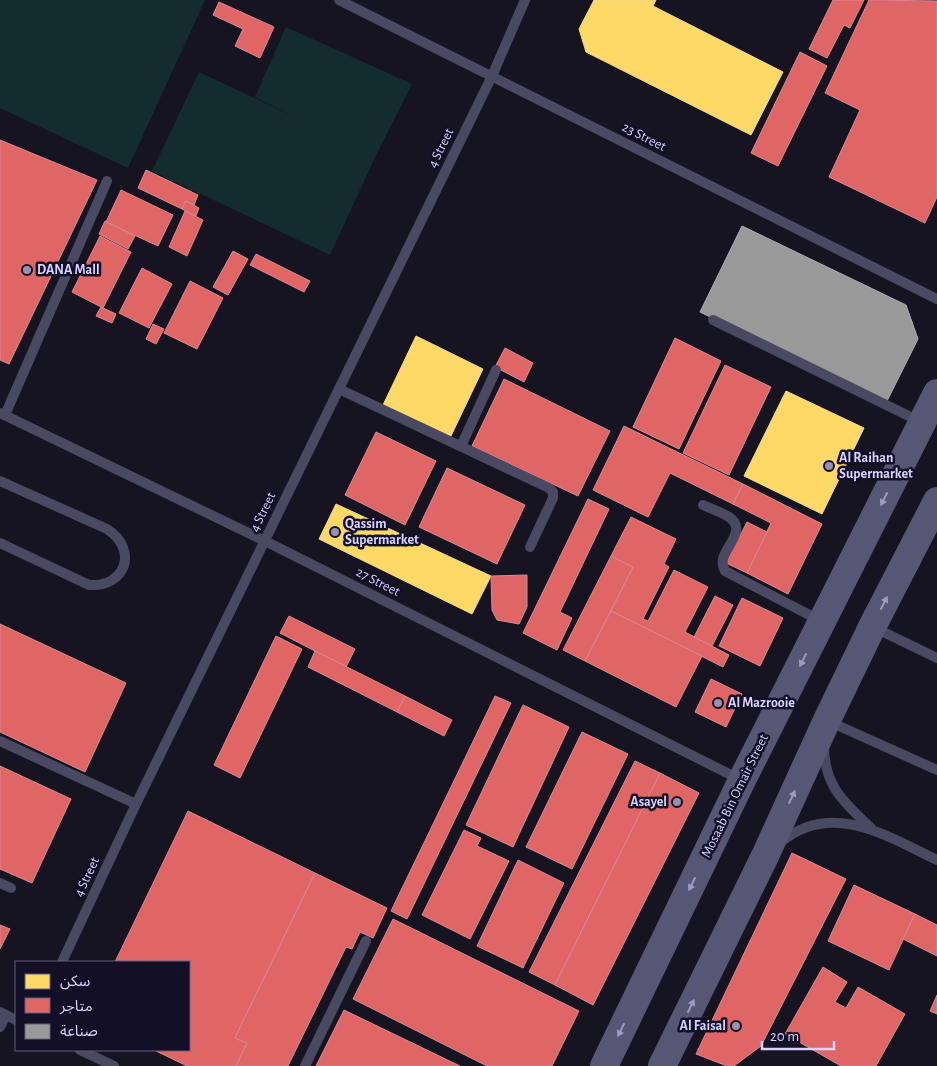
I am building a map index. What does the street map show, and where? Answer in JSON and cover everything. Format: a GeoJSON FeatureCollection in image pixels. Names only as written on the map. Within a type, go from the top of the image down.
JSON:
{"type":"FeatureCollection","features":[{"type":"Feature","properties":{"kind":"street","name":"Mosaab Bin Omair Street"},"geometry":{"type":"LineString","coordinates":[[604,1066],[742,780],[937,392]]}},
{"type":"Feature","properties":{"kind":"street"},"geometry":{"type":"LineString","coordinates":[[662,1066],[766,854],[872,627],[937,501]]}},
{"type":"Feature","properties":{"kind":"lane","name":"23 Street"},"geometry":{"type":"LineString","coordinates":[[339,0],[937,299]]}},
{"type":"Feature","properties":{"kind":"lane","name":"4 Street"},"geometry":{"type":"LineString","coordinates":[[62,961],[136,804],[492,76],[525,0]]}},
{"type":"Feature","properties":{"kind":"lane"},"geometry":{"type":"LineString","coordinates":[[2,414],[107,181]]}},
{"type":"Feature","properties":{"kind":"lane"},"geometry":{"type":"LineString","coordinates":[[713,320],[922,423]]}},
{"type":"Feature","properties":{"kind":"lane"},"geometry":{"type":"LineString","coordinates":[[461,446],[496,370]]}},
{"type":"Feature","properties":{"kind":"lane"},"geometry":{"type":"LineString","coordinates":[[338,389],[544,484],[553,492],[553,498],[530,547]]}},
{"type":"Feature","properties":{"kind":"lane","name":"27 Street"},"geometry":{"type":"LineString","coordinates":[[2,414],[265,540],[742,780]]}},
{"type":"Feature","properties":{"kind":"lane"},"geometry":{"type":"LineString","coordinates":[[0,481],[115,534],[125,551],[125,561],[117,578],[99,586],[89,585],[0,543]]}},
{"type":"Feature","properties":{"kind":"lane"},"geometry":{"type":"LineString","coordinates":[[703,505],[734,521],[735,534],[723,558],[722,565],[725,571],[822,621]]}},
{"type":"Feature","properties":{"kind":"lane"},"geometry":{"type":"LineString","coordinates":[[872,627],[937,658]]}},
{"type":"Feature","properties":{"kind":"lane"},"geometry":{"type":"LineString","coordinates":[[873,829],[846,804],[832,785],[825,764],[826,723],[937,770]]}},
{"type":"Feature","properties":{"kind":"lane"},"geometry":{"type":"LineString","coordinates":[[0,741],[136,804]]}},
{"type":"Feature","properties":{"kind":"lane"},"geometry":{"type":"LineString","coordinates":[[766,854],[792,833],[810,825],[840,822],[873,829],[937,860]]}},
{"type":"Feature","properties":{"kind":"lane"},"geometry":{"type":"LineString","coordinates":[[0,883],[11,888]]}},
{"type":"Feature","properties":{"kind":"lane"},"geometry":{"type":"LineString","coordinates":[[305,1066],[366,941]]}},
{"type":"Feature","properties":{"kind":"lane"},"geometry":{"type":"LineString","coordinates":[[0,1027],[3,1014],[15,1020]]}},
{"type":"Feature","properties":{"kind":"lane"},"geometry":{"type":"LineString","coordinates":[[82,1051],[114,1066]]}},
{"type":"Feature","properties":{"kind":"green space"},"geometry":{"type":"Polygon","coordinates":[[[0,0],[205,0],[128,168],[0,108],[0,0]]]}},
{"type":"Feature","properties":{"kind":"green space"},"geometry":{"type":"Polygon","coordinates":[[[286,27],[412,84],[376,155],[330,255],[152,171],[199,72],[297,118],[255,97],[286,27]]]}},
{"type":"Feature","properties":{"kind":"building: سكن"},"geometry":{"type":"Polygon","coordinates":[[[594,0],[656,0],[653,6],[783,72],[751,135],[586,52],[579,29],[594,0]]]}},
{"type":"Feature","properties":{"kind":"building: سكن"},"geometry":{"type":"Polygon","coordinates":[[[416,336],[483,369],[450,438],[383,405],[416,336]]]}},
{"type":"Feature","properties":{"kind":"building: سكن"},"geometry":{"type":"Polygon","coordinates":[[[786,391],[864,428],[822,514],[744,476],[786,391]]]}},
{"type":"Feature","properties":{"kind":"building: سكن"},"geometry":{"type":"Polygon","coordinates":[[[336,504],[491,576],[472,614],[319,539],[336,504]]]}},
{"type":"Feature","properties":{"kind":"building: متاجر"},"geometry":{"type":"Polygon","coordinates":[[[833,0],[864,0],[850,28],[844,25],[827,58],[809,49],[833,0]]]}},
{"type":"Feature","properties":{"kind":"building: متاجر"},"geometry":{"type":"Polygon","coordinates":[[[869,0],[937,1],[937,197],[925,223],[829,177],[860,110],[825,93],[869,0]]]}},
{"type":"Feature","properties":{"kind":"building: متاجر"},"geometry":{"type":"Polygon","coordinates":[[[219,2],[274,27],[260,58],[235,46],[243,29],[213,15],[219,2]]]}},
{"type":"Feature","properties":{"kind":"building: متاجر"},"geometry":{"type":"Polygon","coordinates":[[[800,52],[827,66],[778,166],[751,153],[800,52]]]}},
{"type":"Feature","properties":{"kind":"building: متاجر","name":"DANA Mall"},"geometry":{"type":"Polygon","coordinates":[[[0,140],[97,180],[9,364],[0,360],[0,140]]]}},
{"type":"Feature","properties":{"kind":"building: متاجر"},"geometry":{"type":"Polygon","coordinates":[[[146,170],[198,195],[194,205],[186,201],[182,209],[138,188],[146,170]]]}},
{"type":"Feature","properties":{"kind":"building: متاجر"},"geometry":{"type":"Polygon","coordinates":[[[121,190],[173,215],[158,246],[106,222],[121,190]]]}},
{"type":"Feature","properties":{"kind":"building: متاجر"},"geometry":{"type":"Polygon","coordinates":[[[186,201],[199,208],[196,216],[182,209],[186,201]]]}},
{"type":"Feature","properties":{"kind":"building: متاجر"},"geometry":{"type":"Polygon","coordinates":[[[185,211],[203,220],[187,256],[169,247],[185,211]]]}},
{"type":"Feature","properties":{"kind":"building: متاجر"},"geometry":{"type":"Polygon","coordinates":[[[105,221],[135,236],[128,249],[99,234],[105,221]]]}},
{"type":"Feature","properties":{"kind":"building: متاجر"},"geometry":{"type":"Polygon","coordinates":[[[100,236],[131,252],[103,308],[72,292],[100,236]]]}},
{"type":"Feature","properties":{"kind":"building: متاجر"},"geometry":{"type":"Polygon","coordinates":[[[233,251],[248,259],[228,295],[213,287],[233,251]]]}},
{"type":"Feature","properties":{"kind":"building: متاجر"},"geometry":{"type":"Polygon","coordinates":[[[256,254],[310,281],[304,292],[250,265],[256,254]]]}},
{"type":"Feature","properties":{"kind":"building: متاجر"},"geometry":{"type":"Polygon","coordinates":[[[142,268],[172,284],[149,328],[119,313],[142,268]]]}},
{"type":"Feature","properties":{"kind":"building: متاجر"},"geometry":{"type":"Polygon","coordinates":[[[190,281],[223,298],[197,349],[164,333],[190,281]]]}},
{"type":"Feature","properties":{"kind":"building: متاجر"},"geometry":{"type":"Polygon","coordinates":[[[101,307],[116,314],[112,323],[96,316],[101,307]]]}},
{"type":"Feature","properties":{"kind":"building: متاجر"},"geometry":{"type":"Polygon","coordinates":[[[153,324],[164,329],[156,344],[146,339],[153,324]]]}},
{"type":"Feature","properties":{"kind":"building: متاجر"},"geometry":{"type":"Polygon","coordinates":[[[675,338],[721,361],[679,449],[633,427],[675,338]]]}},
{"type":"Feature","properties":{"kind":"building: متاجر"},"geometry":{"type":"Polygon","coordinates":[[[505,348],[533,363],[524,382],[495,367],[505,348]]]}},
{"type":"Feature","properties":{"kind":"building: متاجر"},"geometry":{"type":"Polygon","coordinates":[[[725,365],[771,387],[729,475],[683,453],[725,365]]]}},
{"type":"Feature","properties":{"kind":"building: متاجر"},"geometry":{"type":"Polygon","coordinates":[[[504,379],[610,431],[578,496],[472,446],[504,379]]]}},
{"type":"Feature","properties":{"kind":"building: متاجر"},"geometry":{"type":"Polygon","coordinates":[[[624,426],[743,484],[733,504],[670,473],[648,517],[593,490],[624,426]]]}},
{"type":"Feature","properties":{"kind":"building: متاجر"},"geometry":{"type":"Polygon","coordinates":[[[376,432],[436,461],[405,525],[345,495],[376,432]]]}},
{"type":"Feature","properties":{"kind":"building: متاجر"},"geometry":{"type":"Polygon","coordinates":[[[447,468],[525,505],[497,564],[419,527],[447,468]]]}},
{"type":"Feature","properties":{"kind":"building: متاجر"},"geometry":{"type":"Polygon","coordinates":[[[743,484],[822,524],[788,594],[747,573],[771,523],[733,504],[743,484]]]}},
{"type":"Feature","properties":{"kind":"building: متاجر"},"geometry":{"type":"Polygon","coordinates":[[[588,499],[609,509],[560,612],[572,618],[557,650],[523,633],[588,499]]]}},
{"type":"Feature","properties":{"kind":"building: متاجر"},"geometry":{"type":"Polygon","coordinates":[[[631,517],[676,539],[664,564],[669,567],[643,619],[648,621],[674,570],[708,587],[685,632],[729,655],[723,667],[611,611],[633,567],[611,556],[631,517]]]}},
{"type":"Feature","properties":{"kind":"building: متاجر"},"geometry":{"type":"Polygon","coordinates":[[[747,522],[767,532],[747,573],[726,563],[747,522]]]}},
{"type":"Feature","properties":{"kind":"building: متاجر"},"geometry":{"type":"Polygon","coordinates":[[[611,556],[633,567],[585,661],[563,650],[611,556]]]}},
{"type":"Feature","properties":{"kind":"building: متاجر"},"geometry":{"type":"Polygon","coordinates":[[[527,575],[527,607],[519,624],[497,620],[492,610],[491,576],[527,575]]]}},
{"type":"Feature","properties":{"kind":"building: متاجر"},"geometry":{"type":"Polygon","coordinates":[[[715,596],[733,605],[712,646],[694,637],[715,596]]]}},
{"type":"Feature","properties":{"kind":"building: متاجر"},"geometry":{"type":"Polygon","coordinates":[[[742,598],[783,618],[760,666],[719,646],[742,598]]]}},
{"type":"Feature","properties":{"kind":"building: متاجر"},"geometry":{"type":"Polygon","coordinates":[[[611,611],[702,656],[676,707],[585,661],[611,611]]]}},
{"type":"Feature","properties":{"kind":"building: متاجر"},"geometry":{"type":"Polygon","coordinates":[[[289,616],[355,649],[346,667],[280,633],[289,616]]]}},
{"type":"Feature","properties":{"kind":"building: متاجر"},"geometry":{"type":"Polygon","coordinates":[[[0,624],[126,683],[85,772],[0,732],[0,624]]]}},
{"type":"Feature","properties":{"kind":"building: متاجر"},"geometry":{"type":"Polygon","coordinates":[[[276,636],[302,649],[240,778],[214,765],[276,636]]]}},
{"type":"Feature","properties":{"kind":"building: متاجر"},"geometry":{"type":"Polygon","coordinates":[[[315,651],[405,696],[397,712],[308,667],[315,651]]]}},
{"type":"Feature","properties":{"kind":"building: متاجر","name":"Al Mazrooie"},"geometry":{"type":"Polygon","coordinates":[[[711,679],[742,694],[726,727],[695,712],[711,679]]]}},
{"type":"Feature","properties":{"kind":"building: متاجر"},"geometry":{"type":"Polygon","coordinates":[[[405,696],[452,720],[444,736],[397,712],[405,696]]]}},
{"type":"Feature","properties":{"kind":"building: متاجر"},"geometry":{"type":"Polygon","coordinates":[[[495,696],[511,703],[407,919],[391,911],[495,696]]]}},
{"type":"Feature","properties":{"kind":"building: متاجر"},"geometry":{"type":"Polygon","coordinates":[[[523,705],[569,727],[513,847],[466,825],[523,705]]]}},
{"type":"Feature","properties":{"kind":"building: متاجر"},"geometry":{"type":"Polygon","coordinates":[[[582,732],[628,754],[572,869],[526,847],[582,732]]]}},
{"type":"Feature","properties":{"kind":"building: متاجر"},"geometry":{"type":"Polygon","coordinates":[[[635,761],[660,773],[555,985],[529,972],[635,761]]]}},
{"type":"Feature","properties":{"kind":"building: متاجر"},"geometry":{"type":"Polygon","coordinates":[[[0,766],[71,799],[32,883],[0,869],[0,766]]]}},
{"type":"Feature","properties":{"kind":"building: متاجر"},"geometry":{"type":"Polygon","coordinates":[[[660,773],[699,793],[593,1005],[555,985],[660,773]]]}},
{"type":"Feature","properties":{"kind":"building: متاجر"},"geometry":{"type":"Polygon","coordinates":[[[188,811],[315,873],[235,1038],[247,1043],[236,1066],[187,1066],[156,1051],[190,1051],[190,961],[115,961],[188,811]]]}},
{"type":"Feature","properties":{"kind":"building: متاجر"},"geometry":{"type":"Polygon","coordinates":[[[464,830],[481,838],[477,846],[509,861],[470,939],[422,915],[464,830]]]}},
{"type":"Feature","properties":{"kind":"building: متاجر"},"geometry":{"type":"Polygon","coordinates":[[[792,853],[846,879],[761,1046],[734,1066],[727,1066],[696,1054],[792,853]]]}},
{"type":"Feature","properties":{"kind":"building: متاجر"},"geometry":{"type":"Polygon","coordinates":[[[518,860],[564,883],[523,968],[477,946],[518,860]]]}},
{"type":"Feature","properties":{"kind":"building: متاجر"},"geometry":{"type":"Polygon","coordinates":[[[315,873],[387,908],[373,938],[360,932],[352,949],[346,947],[288,1066],[236,1066],[247,1043],[235,1038],[315,873]]]}},
{"type":"Feature","properties":{"kind":"building: متاجر"},"geometry":{"type":"Polygon","coordinates":[[[854,885],[915,914],[889,970],[828,941],[854,885]]]}},
{"type":"Feature","properties":{"kind":"building: متاجر"},"geometry":{"type":"Polygon","coordinates":[[[915,914],[937,925],[937,956],[903,939],[915,914]]]}},
{"type":"Feature","properties":{"kind":"building: متاجر"},"geometry":{"type":"Polygon","coordinates":[[[393,919],[579,1011],[552,1066],[487,1066],[353,999],[393,919]]]}},
{"type":"Feature","properties":{"kind":"building: متاجر"},"geometry":{"type":"Polygon","coordinates":[[[0,925],[10,929],[0,949],[0,925]]]}},
{"type":"Feature","properties":{"kind":"building: متاجر"},"geometry":{"type":"Polygon","coordinates":[[[823,967],[847,982],[835,1002],[846,1008],[858,987],[905,1014],[876,1066],[841,1066],[785,1034],[823,967]]]}},
{"type":"Feature","properties":{"kind":"building: متاجر"},"geometry":{"type":"Polygon","coordinates":[[[937,995],[937,1014],[930,1011],[937,995]]]}},
{"type":"Feature","properties":{"kind":"building: متاجر"},"geometry":{"type":"Polygon","coordinates":[[[344,1010],[460,1066],[316,1066],[344,1010]]]}},
{"type":"Feature","properties":{"kind":"building: صناعة"},"geometry":{"type":"Polygon","coordinates":[[[742,226],[906,305],[918,339],[886,403],[700,312],[742,226]]]}},
{"type":"Feature","properties":{"kind":"place","name":"DANA Mall"},"geometry":{"type":"Point","coordinates":[27,270]}},
{"type":"Feature","properties":{"kind":"place","name":"Al Raihan Supermarket"},"geometry":{"type":"Point","coordinates":[829,466]}},
{"type":"Feature","properties":{"kind":"place","name":"Qassim Supermarket"},"geometry":{"type":"Point","coordinates":[335,532]}},
{"type":"Feature","properties":{"kind":"place","name":"Al Mazrooie"},"geometry":{"type":"Point","coordinates":[718,703]}},
{"type":"Feature","properties":{"kind":"place","name":"Asayel"},"geometry":{"type":"Point","coordinates":[677,802]}},
{"type":"Feature","properties":{"kind":"place","name":"Al Faisal"},"geometry":{"type":"Point","coordinates":[736,1026]}}]}
